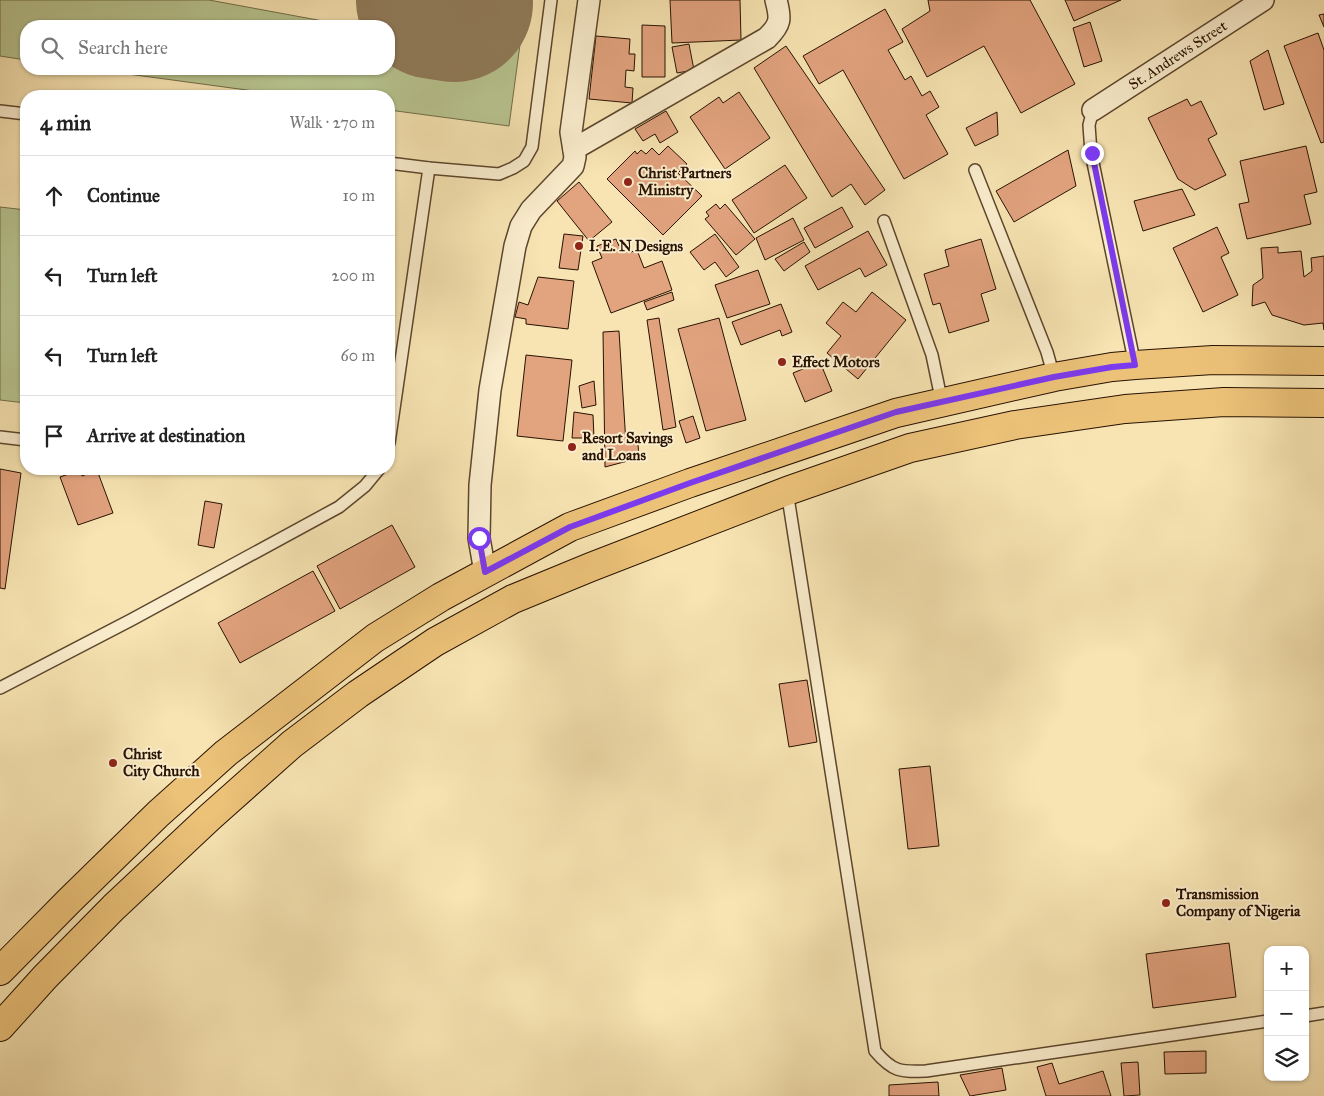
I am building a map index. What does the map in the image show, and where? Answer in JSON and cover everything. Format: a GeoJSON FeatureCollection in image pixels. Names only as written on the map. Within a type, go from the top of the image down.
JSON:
{"type":"FeatureCollection","features":[{"type":"Feature","properties":{"kind":"main road"},"geometry":{"type":"LineString","coordinates":[[0,971],[145,827],[226,752],[375,638],[441,597],[570,527],[690,483],[896,412],[1054,377],[1112,367],[1213,360],[1324,361]]}},
{"type":"Feature","properties":{"kind":"main road"},"geometry":{"type":"LineString","coordinates":[[0,1028],[45,977],[114,907],[210,817],[292,744],[358,694],[435,642],[513,599],[787,491],[910,448],[1015,425],[1116,410],[1224,402],[1324,403]]}},
{"type":"Feature","properties":{"kind":"street"},"geometry":{"type":"LineString","coordinates":[[485,572],[479,538],[480,485],[490,390],[515,246],[521,226],[531,210],[572,166],[575,157],[572,132],[590,0]]}},
{"type":"Feature","properties":{"kind":"street"},"geometry":{"type":"LineString","coordinates":[[574,149],[767,38],[776,29],[779,19],[776,0]]}},
{"type":"Feature","properties":{"kind":"street","name":"St. Andrews Street"},"geometry":{"type":"LineString","coordinates":[[1093,110],[1263,0]]}},
{"type":"Feature","properties":{"kind":"lane"},"geometry":{"type":"LineString","coordinates":[[395,164],[499,174],[524,161],[532,147],[551,0]]}},
{"type":"Feature","properties":{"kind":"lane"},"geometry":{"type":"LineString","coordinates":[[0,110],[20,113]]}},
{"type":"Feature","properties":{"kind":"lane"},"geometry":{"type":"LineString","coordinates":[[1093,110],[1089,125],[1092,153],[1135,365]]}},
{"type":"Feature","properties":{"kind":"lane"},"geometry":{"type":"LineString","coordinates":[[395,402],[429,168]]}},
{"type":"Feature","properties":{"kind":"lane"},"geometry":{"type":"LineString","coordinates":[[976,170],[1047,352],[1054,377]]}},
{"type":"Feature","properties":{"kind":"lane"},"geometry":{"type":"LineString","coordinates":[[884,221],[932,355],[942,402]]}},
{"type":"Feature","properties":{"kind":"lane"},"geometry":{"type":"LineString","coordinates":[[0,436],[20,439]]}},
{"type":"Feature","properties":{"kind":"lane"},"geometry":{"type":"LineString","coordinates":[[0,688],[339,508],[365,486],[374,475]]}},
{"type":"Feature","properties":{"kind":"lane"},"geometry":{"type":"LineString","coordinates":[[787,491],[875,1051],[886,1063],[903,1072],[926,1071],[1264,1022]]}},
{"type":"Feature","properties":{"kind":"lane"},"geometry":{"type":"LineString","coordinates":[[1309,1015],[1324,1013]]}},
{"type":"Feature","properties":{"kind":"green space"},"geometry":{"type":"Polygon","coordinates":[[[0,0],[209,0],[317,20],[20,20],[20,59],[0,56],[0,0]]]}},
{"type":"Feature","properties":{"kind":"green space"},"geometry":{"type":"Polygon","coordinates":[[[477,0],[526,0],[509,126],[395,111],[395,90],[247,90],[135,75],[395,75],[395,34],[468,48],[477,0]]]}},
{"type":"Feature","properties":{"kind":"green space"},"geometry":{"type":"Polygon","coordinates":[[[0,207],[20,209],[20,402],[0,400],[0,207]]]}},
{"type":"Feature","properties":{"kind":"building"},"geometry":{"type":"Polygon","coordinates":[[[670,0],[740,0],[741,40],[672,43],[670,0]]]}},
{"type":"Feature","properties":{"kind":"building"},"geometry":{"type":"Polygon","coordinates":[[[928,0],[1030,0],[1075,84],[1021,113],[984,46],[927,77],[902,29],[930,11],[928,0]]]}},
{"type":"Feature","properties":{"kind":"building"},"geometry":{"type":"Polygon","coordinates":[[[1065,0],[1121,0],[1074,21],[1065,0]]]}},
{"type":"Feature","properties":{"kind":"building"},"geometry":{"type":"Polygon","coordinates":[[[885,9],[903,42],[888,50],[905,80],[911,76],[922,96],[930,91],[939,107],[926,115],[948,154],[904,179],[843,70],[819,84],[803,56],[885,9]]]}},
{"type":"Feature","properties":{"kind":"building"},"geometry":{"type":"Polygon","coordinates":[[[1324,14],[1324,27],[1319,15],[1324,14]]]}},
{"type":"Feature","properties":{"kind":"building"},"geometry":{"type":"Polygon","coordinates":[[[1090,22],[1102,61],[1084,67],[1073,28],[1090,22]]]}},
{"type":"Feature","properties":{"kind":"building"},"geometry":{"type":"Polygon","coordinates":[[[642,25],[665,26],[665,77],[642,77],[642,25]]]}},
{"type":"Feature","properties":{"kind":"building"},"geometry":{"type":"Polygon","coordinates":[[[1318,33],[1324,50],[1324,142],[1321,143],[1284,46],[1318,33]]]}},
{"type":"Feature","properties":{"kind":"building"},"geometry":{"type":"Polygon","coordinates":[[[596,36],[630,39],[629,54],[635,54],[634,71],[626,70],[625,87],[633,88],[632,103],[589,99],[596,36]]]}},
{"type":"Feature","properties":{"kind":"building"},"geometry":{"type":"Polygon","coordinates":[[[689,44],[694,70],[677,73],[672,47],[689,44]]]}},
{"type":"Feature","properties":{"kind":"building"},"geometry":{"type":"Polygon","coordinates":[[[786,46],[885,190],[865,205],[851,184],[832,197],[754,68],[786,46]]]}},
{"type":"Feature","properties":{"kind":"building"},"geometry":{"type":"Polygon","coordinates":[[[1268,50],[1284,104],[1264,110],[1250,61],[1268,50]]]}},
{"type":"Feature","properties":{"kind":"building"},"geometry":{"type":"Polygon","coordinates":[[[739,92],[770,138],[725,169],[690,117],[719,97],[723,103],[739,92]]]}},
{"type":"Feature","properties":{"kind":"building"},"geometry":{"type":"Polygon","coordinates":[[[1187,99],[1191,106],[1201,101],[1217,134],[1208,139],[1226,175],[1195,190],[1178,179],[1148,118],[1187,99]]]}},
{"type":"Feature","properties":{"kind":"building"},"geometry":{"type":"Polygon","coordinates":[[[666,111],[678,132],[660,143],[655,134],[643,141],[635,129],[666,111]]]}},
{"type":"Feature","properties":{"kind":"building"},"geometry":{"type":"Polygon","coordinates":[[[997,112],[998,135],[975,146],[966,128],[997,112]]]}},
{"type":"Feature","properties":{"kind":"building"},"geometry":{"type":"Polygon","coordinates":[[[668,146],[687,164],[678,173],[702,196],[663,235],[607,179],[635,151],[637,154],[641,150],[646,154],[652,148],[659,155],[668,146]]]}},
{"type":"Feature","properties":{"kind":"building"},"geometry":{"type":"Polygon","coordinates":[[[1306,146],[1317,192],[1304,195],[1311,224],[1247,239],[1239,204],[1249,202],[1240,161],[1306,146]]]}},
{"type":"Feature","properties":{"kind":"building"},"geometry":{"type":"Polygon","coordinates":[[[1068,150],[1076,186],[1014,222],[996,191],[1068,150]]]}},
{"type":"Feature","properties":{"kind":"building"},"geometry":{"type":"Polygon","coordinates":[[[785,165],[807,198],[754,233],[732,200],[785,165]]]}},
{"type":"Feature","properties":{"kind":"building"},"geometry":{"type":"Polygon","coordinates":[[[579,182],[612,222],[589,241],[557,201],[579,182]]]}},
{"type":"Feature","properties":{"kind":"building"},"geometry":{"type":"Polygon","coordinates":[[[1182,189],[1195,215],[1143,231],[1134,201],[1182,189]]]}},
{"type":"Feature","properties":{"kind":"building"},"geometry":{"type":"Polygon","coordinates":[[[716,204],[720,209],[725,204],[755,239],[736,255],[705,219],[709,216],[706,212],[716,204]]]}},
{"type":"Feature","properties":{"kind":"building"},"geometry":{"type":"Polygon","coordinates":[[[842,207],[853,227],[815,248],[804,228],[842,207]]]}},
{"type":"Feature","properties":{"kind":"building"},"geometry":{"type":"Polygon","coordinates":[[[793,218],[804,240],[765,260],[756,238],[793,218]]]}},
{"type":"Feature","properties":{"kind":"building"},"geometry":{"type":"Polygon","coordinates":[[[1217,227],[1229,253],[1221,257],[1238,295],[1203,312],[1173,248],[1217,227]]]}},
{"type":"Feature","properties":{"kind":"building"},"geometry":{"type":"Polygon","coordinates":[[[868,231],[887,265],[865,277],[860,268],[818,290],[805,266],[868,231]]]}},
{"type":"Feature","properties":{"kind":"building"},"geometry":{"type":"Polygon","coordinates":[[[564,234],[583,236],[578,270],[559,268],[564,234]]]}},
{"type":"Feature","properties":{"kind":"building"},"geometry":{"type":"Polygon","coordinates":[[[715,234],[739,267],[726,277],[715,262],[704,270],[690,252],[715,234]]]}},
{"type":"Feature","properties":{"kind":"building"},"geometry":{"type":"Polygon","coordinates":[[[616,239],[619,246],[628,243],[631,252],[637,250],[644,268],[662,261],[672,290],[611,313],[592,262],[602,258],[597,246],[616,239]]]}},
{"type":"Feature","properties":{"kind":"building"},"geometry":{"type":"Polygon","coordinates":[[[981,239],[996,289],[981,294],[989,321],[949,333],[940,303],[933,305],[924,274],[949,266],[945,250],[981,239]]]}},
{"type":"Feature","properties":{"kind":"building"},"geometry":{"type":"Polygon","coordinates":[[[804,242],[810,252],[784,271],[775,259],[804,242]]]}},
{"type":"Feature","properties":{"kind":"building"},"geometry":{"type":"Polygon","coordinates":[[[1278,247],[1278,253],[1301,251],[1304,277],[1312,271],[1311,258],[1324,256],[1324,330],[1323,323],[1304,325],[1272,315],[1265,302],[1252,306],[1253,285],[1263,278],[1261,248],[1278,247]]]}},
{"type":"Feature","properties":{"kind":"building"},"geometry":{"type":"Polygon","coordinates":[[[758,270],[770,304],[727,318],[715,285],[758,270]]]}},
{"type":"Feature","properties":{"kind":"building"},"geometry":{"type":"Polygon","coordinates":[[[538,277],[574,281],[568,329],[526,324],[526,319],[515,317],[519,302],[528,305],[538,277]]]}},
{"type":"Feature","properties":{"kind":"building"},"geometry":{"type":"Polygon","coordinates":[[[672,292],[674,300],[647,310],[644,302],[672,292]]]}},
{"type":"Feature","properties":{"kind":"building"},"geometry":{"type":"Polygon","coordinates":[[[872,292],[906,320],[858,379],[827,353],[841,336],[826,323],[843,302],[856,312],[872,292]]]}},
{"type":"Feature","properties":{"kind":"building"},"geometry":{"type":"Polygon","coordinates":[[[781,304],[792,332],[782,336],[780,330],[741,345],[732,322],[781,304]]]}},
{"type":"Feature","properties":{"kind":"building"},"geometry":{"type":"Polygon","coordinates":[[[659,318],[676,427],[663,430],[647,320],[659,318]]]}},
{"type":"Feature","properties":{"kind":"building"},"geometry":{"type":"Polygon","coordinates":[[[719,318],[746,420],[706,431],[678,329],[719,318]]]}},
{"type":"Feature","properties":{"kind":"building"},"geometry":{"type":"Polygon","coordinates":[[[619,331],[626,444],[638,444],[639,458],[605,467],[603,332],[619,331]]]}},
{"type":"Feature","properties":{"kind":"building"},"geometry":{"type":"Polygon","coordinates":[[[526,355],[572,360],[563,441],[517,436],[526,355]]]}},
{"type":"Feature","properties":{"kind":"building"},"geometry":{"type":"Polygon","coordinates":[[[820,362],[832,391],[805,402],[793,373],[820,362]]]}},
{"type":"Feature","properties":{"kind":"building"},"geometry":{"type":"Polygon","coordinates":[[[594,381],[596,405],[582,408],[579,386],[594,381]]]}},
{"type":"Feature","properties":{"kind":"building"},"geometry":{"type":"Polygon","coordinates":[[[574,412],[593,415],[594,438],[572,438],[574,412]]]}},
{"type":"Feature","properties":{"kind":"building"},"geometry":{"type":"Polygon","coordinates":[[[693,416],[700,438],[686,443],[679,421],[693,416]]]}},
{"type":"Feature","properties":{"kind":"building"},"geometry":{"type":"Polygon","coordinates":[[[0,469],[20,473],[21,475],[5,589],[0,588],[0,469]]]}},
{"type":"Feature","properties":{"kind":"building"},"geometry":{"type":"Polygon","coordinates":[[[66,475],[99,475],[113,513],[78,525],[60,477],[66,475]]]}},
{"type":"Feature","properties":{"kind":"building"},"geometry":{"type":"Polygon","coordinates":[[[205,501],[222,504],[214,548],[198,545],[205,501]]]}},
{"type":"Feature","properties":{"kind":"building"},"geometry":{"type":"Polygon","coordinates":[[[392,525],[415,567],[340,609],[317,566],[392,525]]]}},
{"type":"Feature","properties":{"kind":"building"},"geometry":{"type":"Polygon","coordinates":[[[313,571],[335,611],[240,663],[218,623],[313,571]]]}},
{"type":"Feature","properties":{"kind":"building"},"geometry":{"type":"Polygon","coordinates":[[[807,680],[817,742],[789,747],[779,684],[807,680]]]}},
{"type":"Feature","properties":{"kind":"building"},"geometry":{"type":"Polygon","coordinates":[[[930,766],[939,846],[908,849],[899,769],[930,766]]]}},
{"type":"Feature","properties":{"kind":"building"},"geometry":{"type":"Polygon","coordinates":[[[1229,943],[1236,997],[1153,1008],[1146,954],[1229,943]]]}},
{"type":"Feature","properties":{"kind":"building"},"geometry":{"type":"Polygon","coordinates":[[[1206,1051],[1206,1073],[1165,1074],[1164,1052],[1206,1051]]]}},
{"type":"Feature","properties":{"kind":"building"},"geometry":{"type":"Polygon","coordinates":[[[1138,1062],[1140,1095],[1124,1096],[1121,1063],[1138,1062]]]}},
{"type":"Feature","properties":{"kind":"building"},"geometry":{"type":"Polygon","coordinates":[[[1052,1063],[1059,1084],[1103,1071],[1111,1096],[1046,1096],[1037,1067],[1052,1063]]]}},
{"type":"Feature","properties":{"kind":"building"},"geometry":{"type":"Polygon","coordinates":[[[1002,1068],[1006,1090],[970,1096],[960,1075],[1002,1068]]]}},
{"type":"Feature","properties":{"kind":"building"},"geometry":{"type":"Polygon","coordinates":[[[938,1082],[939,1096],[889,1096],[889,1085],[938,1082]]]}},
{"type":"Feature","properties":{"kind":"runway"},"geometry":{"type":"LineString","coordinates":[[435,0],[454,3]]}},
{"type":"Feature","properties":{"kind":"place","name":"Christ Partners Ministry"},"geometry":{"type":"Point","coordinates":[628,182]}},
{"type":"Feature","properties":{"kind":"place","name":"I. E. N Designs"},"geometry":{"type":"Point","coordinates":[579,246]}},
{"type":"Feature","properties":{"kind":"place","name":"Effect Motors"},"geometry":{"type":"Point","coordinates":[782,362]}},
{"type":"Feature","properties":{"kind":"place","name":"Resort Savings and Loans"},"geometry":{"type":"Point","coordinates":[572,447]}},
{"type":"Feature","properties":{"kind":"place","name":"Christ City Church"},"geometry":{"type":"Point","coordinates":[113,763]}},
{"type":"Feature","properties":{"kind":"place","name":"Transmission Company of Nigeria"},"geometry":{"type":"Point","coordinates":[1166,903]}},
{"type":"Feature","properties":{"kind":"route"},"geometry":{"type":"LineString","coordinates":[[479,538],[485,572],[570,527],[690,483],[896,412],[1054,377],[1135,365],[1092,153]]}}]}
